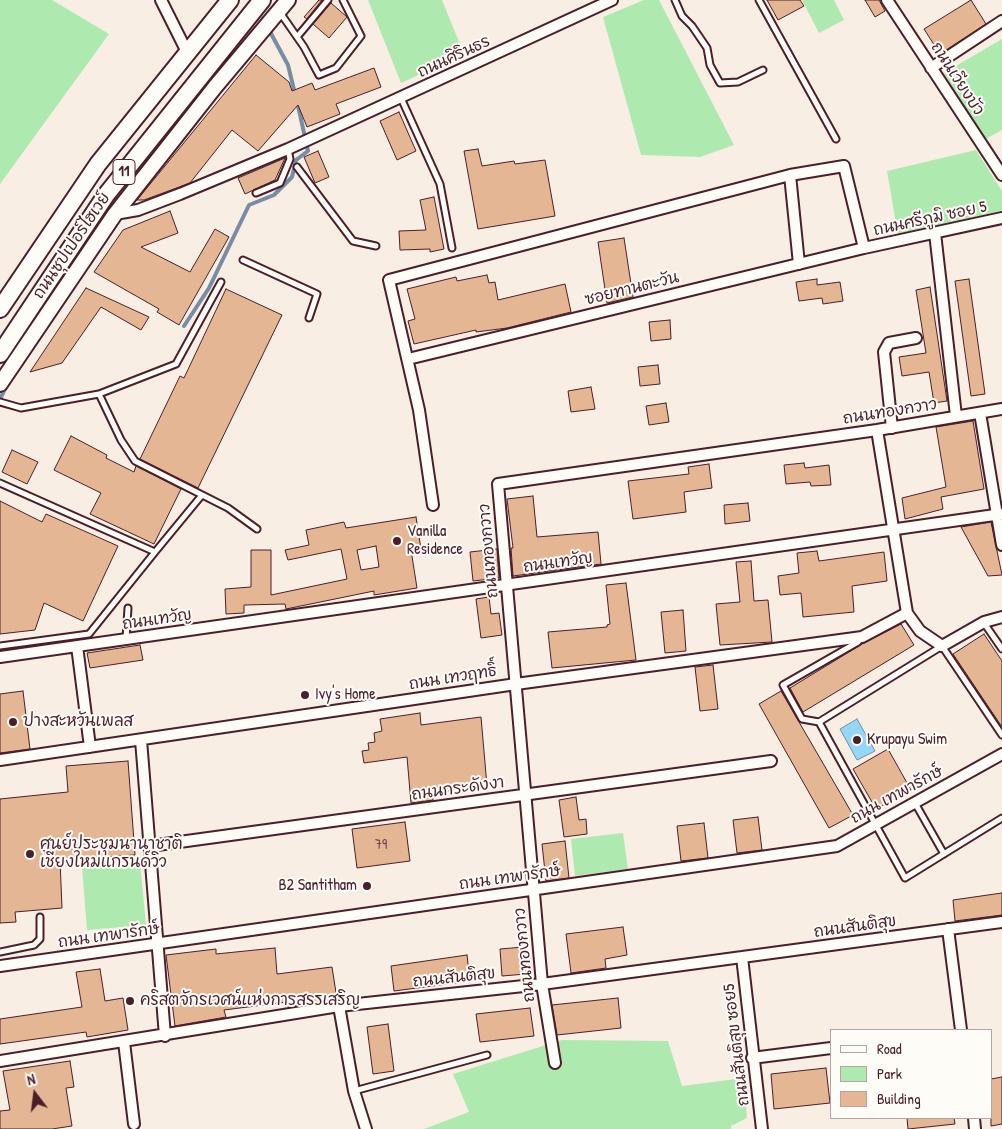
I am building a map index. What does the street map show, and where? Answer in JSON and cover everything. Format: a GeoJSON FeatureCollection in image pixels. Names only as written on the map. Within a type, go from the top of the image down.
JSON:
{"type":"FeatureCollection","features":[{"type":"Feature","properties":{"kind":"highway","name":"ถนนซุปเปอร์ไฮเวย์"},"geometry":{"type":"LineString","coordinates":[[2,305],[98,164],[230,0]]}},
{"type":"Feature","properties":{"kind":"highway","name":"ถนนซุปเปอร์ไฮเวย์"},"geometry":{"type":"LineString","coordinates":[[0,354],[106,195],[262,0]]}},
{"type":"Feature","properties":{"kind":"main road"},"geometry":{"type":"LineString","coordinates":[[0,384],[115,214],[162,153],[288,0]]}},
{"type":"Feature","properties":{"kind":"street"},"geometry":{"type":"LineString","coordinates":[[161,0],[187,52]]}},
{"type":"Feature","properties":{"kind":"street","name":"ถนนศิรินธร"},"geometry":{"type":"LineString","coordinates":[[292,148],[612,0]]}},
{"type":"Feature","properties":{"kind":"street","name":"ถนนเวียงบัว"},"geometry":{"type":"LineString","coordinates":[[887,0],[1002,175]]}},
{"type":"Feature","properties":{"kind":"street"},"geometry":{"type":"LineString","coordinates":[[931,68],[1002,21]]}},
{"type":"Feature","properties":{"kind":"street"},"geometry":{"type":"LineString","coordinates":[[115,214],[138,210],[292,148]]}},
{"type":"Feature","properties":{"kind":"street"},"geometry":{"type":"LineString","coordinates":[[433,505],[419,410],[389,280],[790,176],[844,166],[864,248]]}},
{"type":"Feature","properties":{"kind":"street"},"geometry":{"type":"LineString","coordinates":[[790,176],[799,264]]}},
{"type":"Feature","properties":{"kind":"street","name":"ถนนศรีภูมิ ซอย 5"},"geometry":{"type":"LineString","coordinates":[[864,248],[1002,218]]}},
{"type":"Feature","properties":{"kind":"street"},"geometry":{"type":"LineString","coordinates":[[935,233],[956,416]]}},
{"type":"Feature","properties":{"kind":"street","name":"ซอยทานตะวัน"},"geometry":{"type":"LineString","coordinates":[[408,359],[864,248]]}},
{"type":"Feature","properties":{"kind":"street"},"geometry":{"type":"LineString","coordinates":[[892,428],[884,352],[889,343],[916,338]]}},
{"type":"Feature","properties":{"kind":"street","name":"ถนนทองกวาว"},"geometry":{"type":"LineString","coordinates":[[555,1063],[542,984],[498,484],[892,428],[1002,409]]}},
{"type":"Feature","properties":{"kind":"street"},"geometry":{"type":"LineString","coordinates":[[980,413],[999,514],[1002,545]]}},
{"type":"Feature","properties":{"kind":"street"},"geometry":{"type":"LineString","coordinates":[[877,430],[907,614],[920,631],[942,646],[984,622],[1002,617]]}},
{"type":"Feature","properties":{"kind":"street","name":"ถนนเทวัญ"},"geometry":{"type":"LineString","coordinates":[[0,657],[507,586],[999,514]]}},
{"type":"Feature","properties":{"kind":"street","name":"ถนน เทวฤทธิ์"},"geometry":{"type":"LineString","coordinates":[[0,760],[516,684],[862,636],[907,614]]}},
{"type":"Feature","properties":{"kind":"street"},"geometry":{"type":"LineString","coordinates":[[77,646],[90,747]]}},
{"type":"Feature","properties":{"kind":"street"},"geometry":{"type":"LineString","coordinates":[[142,740],[165,1036]]}},
{"type":"Feature","properties":{"kind":"street","name":"ถนน เทพารักษ์"},"geometry":{"type":"LineString","coordinates":[[0,966],[836,846],[1002,754]]}},
{"type":"Feature","properties":{"kind":"street","name":"ถนนกระดังงา"},"geometry":{"type":"LineString","coordinates":[[150,846],[770,761]]}},
{"type":"Feature","properties":{"kind":"street","name":"ถนนสันติสุข"},"geometry":{"type":"LineString","coordinates":[[0,1061],[165,1036],[339,1006],[542,984],[1002,922]]}},
{"type":"Feature","properties":{"kind":"street"},"geometry":{"type":"LineString","coordinates":[[948,929],[960,1029]]}},
{"type":"Feature","properties":{"kind":"street","name":"ถนนสันติสุข ซอย5"},"geometry":{"type":"LineString","coordinates":[[742,957],[752,1058],[762,1129]]}},
{"type":"Feature","properties":{"kind":"street"},"geometry":{"type":"LineString","coordinates":[[339,1006],[354,1091],[366,1129]]}},
{"type":"Feature","properties":{"kind":"street"},"geometry":{"type":"LineString","coordinates":[[124,1042],[134,1124]]}},
{"type":"Feature","properties":{"kind":"street"},"geometry":{"type":"LineString","coordinates":[[752,1058],[830,1048]]}},
{"type":"Feature","properties":{"kind":"lane"},"geometry":{"type":"LineString","coordinates":[[297,37],[328,0]]}},
{"type":"Feature","properties":{"kind":"lane"},"geometry":{"type":"LineString","coordinates":[[280,12],[319,75],[336,68],[361,36],[344,0]]}},
{"type":"Feature","properties":{"kind":"lane"},"geometry":{"type":"LineString","coordinates":[[675,0],[682,16],[692,26],[706,48],[710,65],[720,83],[738,82],[763,70]]}},
{"type":"Feature","properties":{"kind":"lane"},"geometry":{"type":"LineString","coordinates":[[759,0],[836,139]]}},
{"type":"Feature","properties":{"kind":"lane"},"geometry":{"type":"LineString","coordinates":[[401,98],[440,184],[452,248]]}},
{"type":"Feature","properties":{"kind":"lane"},"geometry":{"type":"LineString","coordinates":[[256,193],[280,183],[290,159],[292,148]]}},
{"type":"Feature","properties":{"kind":"lane"},"geometry":{"type":"LineString","coordinates":[[297,167],[353,241],[376,246]]}},
{"type":"Feature","properties":{"kind":"lane"},"geometry":{"type":"LineString","coordinates":[[243,260],[317,294],[309,318]]}},
{"type":"Feature","properties":{"kind":"lane"},"geometry":{"type":"LineString","coordinates":[[2,403],[21,408],[99,394],[176,364],[221,282]]}},
{"type":"Feature","properties":{"kind":"lane"},"geometry":{"type":"LineString","coordinates":[[99,394],[121,440],[135,461],[228,508],[256,529]]}},
{"type":"Feature","properties":{"kind":"lane"},"geometry":{"type":"LineString","coordinates":[[0,483],[155,552]]}},
{"type":"Feature","properties":{"kind":"lane"},"geometry":{"type":"LineString","coordinates":[[0,646],[89,634],[202,495]]}},
{"type":"Feature","properties":{"kind":"lane"},"geometry":{"type":"LineString","coordinates":[[126,640],[128,608]]}},
{"type":"Feature","properties":{"kind":"lane"},"geometry":{"type":"LineString","coordinates":[[984,622],[1002,649]]}},
{"type":"Feature","properties":{"kind":"lane"},"geometry":{"type":"LineString","coordinates":[[858,642],[783,685],[802,719],[819,722],[942,646],[1002,735]]}},
{"type":"Feature","properties":{"kind":"lane"},"geometry":{"type":"LineString","coordinates":[[819,722],[874,825],[905,878],[1002,818]]}},
{"type":"Feature","properties":{"kind":"lane"},"geometry":{"type":"LineString","coordinates":[[915,803],[944,854]]}},
{"type":"Feature","properties":{"kind":"lane"},"geometry":{"type":"LineString","coordinates":[[0,952],[34,945],[40,939],[40,917]]}},
{"type":"Feature","properties":{"kind":"lane"},"geometry":{"type":"LineString","coordinates":[[354,1091],[487,1055]]}},
{"type":"Feature","properties":{"kind":"green space"},"geometry":{"type":"Polygon","coordinates":[[[0,0],[52,0],[109,34],[0,184],[0,0]]]}},
{"type":"Feature","properties":{"kind":"green space"},"geometry":{"type":"Polygon","coordinates":[[[368,0],[442,0],[464,54],[401,83],[368,0]]]}},
{"type":"Feature","properties":{"kind":"green space"},"geometry":{"type":"Polygon","coordinates":[[[644,0],[659,0],[734,145],[700,157],[641,155],[603,17],[644,0]]]}},
{"type":"Feature","properties":{"kind":"green space"},"geometry":{"type":"Polygon","coordinates":[[[802,0],[834,0],[844,20],[819,33],[802,0]]]}},
{"type":"Feature","properties":{"kind":"green space"},"geometry":{"type":"Polygon","coordinates":[[[1002,39],[1002,130],[984,140],[944,73],[1002,39]]]}},
{"type":"Feature","properties":{"kind":"green space"},"geometry":{"type":"Polygon","coordinates":[[[976,150],[1002,191],[1002,211],[898,235],[887,171],[976,150]]]}},
{"type":"Feature","properties":{"kind":"green space"},"geometry":{"type":"Polygon","coordinates":[[[623,833],[628,869],[575,876],[571,839],[623,833]]]}},
{"type":"Feature","properties":{"kind":"green space"},"geometry":{"type":"Polygon","coordinates":[[[140,862],[146,925],[87,930],[82,867],[140,862]]]}},
{"type":"Feature","properties":{"kind":"green space"},"geometry":{"type":"Polygon","coordinates":[[[562,1040],[668,1041],[682,1086],[744,1078],[747,1118],[731,1126],[731,1129],[424,1129],[469,1112],[453,1074],[562,1040]]]}},
{"type":"Feature","properties":{"kind":"water","name":"Krupayu Swim"},"geometry":{"type":"Polygon","coordinates":[[[857,719],[875,751],[857,760],[840,729],[857,719]]]}},
{"type":"Feature","properties":{"kind":"building"},"geometry":{"type":"Polygon","coordinates":[[[319,0],[322,0],[307,19],[304,17],[319,0]]]}},
{"type":"Feature","properties":{"kind":"building"},"geometry":{"type":"Polygon","coordinates":[[[767,0],[800,0],[804,6],[778,20],[767,0]]]}},
{"type":"Feature","properties":{"kind":"building"},"geometry":{"type":"Polygon","coordinates":[[[865,0],[879,0],[885,11],[875,17],[865,0]]]}},
{"type":"Feature","properties":{"kind":"building"},"geometry":{"type":"Polygon","coordinates":[[[971,0],[986,24],[940,54],[924,29],[971,0]]]}},
{"type":"Feature","properties":{"kind":"building"},"geometry":{"type":"Polygon","coordinates":[[[331,3],[347,17],[329,38],[313,24],[331,3]]]}},
{"type":"Feature","properties":{"kind":"building"},"geometry":{"type":"Polygon","coordinates":[[[256,55],[289,82],[292,91],[312,83],[315,90],[374,68],[381,87],[336,104],[340,114],[307,127],[298,105],[258,151],[232,130],[190,183],[144,200],[137,200],[256,55]]]}},
{"type":"Feature","properties":{"kind":"building"},"geometry":{"type":"Polygon","coordinates":[[[399,112],[416,151],[397,160],[380,121],[399,112]]]}},
{"type":"Feature","properties":{"kind":"building"},"geometry":{"type":"Polygon","coordinates":[[[478,149],[482,166],[514,161],[515,164],[545,160],[555,216],[478,229],[464,151],[478,149]]]}},
{"type":"Feature","properties":{"kind":"building"},"geometry":{"type":"Polygon","coordinates":[[[318,151],[329,177],[315,183],[304,157],[318,151]]]}},
{"type":"Feature","properties":{"kind":"building"},"geometry":{"type":"Polygon","coordinates":[[[285,158],[275,180],[245,194],[238,178],[285,158]]]}},
{"type":"Feature","properties":{"kind":"building"},"geometry":{"type":"Polygon","coordinates":[[[434,197],[444,249],[430,252],[430,249],[400,250],[399,231],[426,230],[420,200],[434,197]]]}},
{"type":"Feature","properties":{"kind":"building"},"geometry":{"type":"Polygon","coordinates":[[[170,211],[178,233],[141,247],[190,272],[215,229],[229,237],[179,325],[157,312],[159,309],[94,272],[123,230],[170,211]]]}},
{"type":"Feature","properties":{"kind":"building"},"geometry":{"type":"Polygon","coordinates":[[[624,238],[633,297],[607,303],[598,242],[624,238]]]}},
{"type":"Feature","properties":{"kind":"building"},"geometry":{"type":"Polygon","coordinates":[[[487,275],[489,283],[495,282],[498,300],[565,284],[571,312],[507,328],[476,332],[476,330],[414,344],[408,321],[415,319],[407,289],[456,277],[457,281],[487,275]]]}},
{"type":"Feature","properties":{"kind":"building"},"geometry":{"type":"Polygon","coordinates":[[[817,279],[817,285],[840,282],[843,301],[823,304],[822,298],[799,301],[796,282],[817,279]]]}},
{"type":"Feature","properties":{"kind":"building"},"geometry":{"type":"Polygon","coordinates":[[[969,279],[985,394],[971,396],[955,281],[969,279]]]}},
{"type":"Feature","properties":{"kind":"building"},"geometry":{"type":"Polygon","coordinates":[[[930,287],[947,401],[934,403],[929,372],[902,376],[899,357],[926,353],[916,290],[930,287]]]}},
{"type":"Feature","properties":{"kind":"building"},"geometry":{"type":"Polygon","coordinates":[[[86,288],[149,317],[141,330],[101,307],[62,363],[30,372],[86,288]]]}},
{"type":"Feature","properties":{"kind":"building"},"geometry":{"type":"Polygon","coordinates":[[[226,289],[282,315],[198,488],[140,459],[180,376],[184,378],[226,289]]]}},
{"type":"Feature","properties":{"kind":"building"},"geometry":{"type":"Polygon","coordinates":[[[670,320],[671,339],[651,341],[649,322],[670,320]]]}},
{"type":"Feature","properties":{"kind":"building"},"geometry":{"type":"Polygon","coordinates":[[[658,365],[660,384],[640,386],[638,367],[658,365]]]}},
{"type":"Feature","properties":{"kind":"building"},"geometry":{"type":"Polygon","coordinates":[[[591,387],[595,409],[571,412],[568,391],[591,387]]]}},
{"type":"Feature","properties":{"kind":"building"},"geometry":{"type":"Polygon","coordinates":[[[666,403],[669,422],[649,425],[646,406],[666,403]]]}},
{"type":"Feature","properties":{"kind":"building"},"geometry":{"type":"Polygon","coordinates":[[[973,421],[984,489],[941,497],[943,509],[905,519],[902,498],[946,487],[936,427],[973,421]]]}},
{"type":"Feature","properties":{"kind":"building"},"geometry":{"type":"Polygon","coordinates":[[[71,436],[107,455],[106,458],[134,472],[136,466],[181,489],[154,544],[90,514],[101,493],[54,470],[71,436]]]}},
{"type":"Feature","properties":{"kind":"building"},"geometry":{"type":"Polygon","coordinates":[[[12,450],[38,462],[27,484],[2,472],[12,450]]]}},
{"type":"Feature","properties":{"kind":"building"},"geometry":{"type":"Polygon","coordinates":[[[804,463],[805,468],[829,465],[831,485],[811,486],[810,482],[786,484],[784,465],[804,463]]]}},
{"type":"Feature","properties":{"kind":"building"},"geometry":{"type":"Polygon","coordinates":[[[709,464],[712,488],[684,492],[686,512],[633,519],[628,481],[689,474],[688,467],[709,464]]]}},
{"type":"Feature","properties":{"kind":"building"},"geometry":{"type":"Polygon","coordinates":[[[533,496],[537,537],[598,532],[601,564],[513,576],[511,548],[513,548],[507,499],[533,496]]]}},
{"type":"Feature","properties":{"kind":"building"},"geometry":{"type":"Polygon","coordinates":[[[0,501],[42,522],[46,514],[118,546],[83,621],[44,603],[35,630],[0,634],[0,501]]]}},
{"type":"Feature","properties":{"kind":"building"},"geometry":{"type":"Polygon","coordinates":[[[748,503],[750,521],[725,524],[724,505],[748,503]]]}},
{"type":"Feature","properties":{"kind":"building"},"geometry":{"type":"Polygon","coordinates":[[[416,517],[421,549],[411,550],[417,588],[374,595],[374,591],[286,609],[285,604],[244,605],[244,613],[226,614],[225,589],[251,587],[251,550],[271,550],[271,595],[347,579],[341,549],[288,560],[285,550],[309,545],[306,530],[344,522],[346,528],[416,517]],[[376,546],[357,550],[361,570],[379,567],[376,546]]]}},
{"type":"Feature","properties":{"kind":"building"},"geometry":{"type":"Polygon","coordinates":[[[991,522],[1002,575],[988,576],[961,527],[991,522]]]}},
{"type":"Feature","properties":{"kind":"building"},"geometry":{"type":"Polygon","coordinates":[[[497,549],[499,578],[473,581],[470,552],[497,549]]]}},
{"type":"Feature","properties":{"kind":"building"},"geometry":{"type":"Polygon","coordinates":[[[817,551],[819,561],[884,552],[887,581],[852,586],[854,612],[803,617],[801,593],[780,595],[778,576],[799,573],[797,553],[817,551]]]}},
{"type":"Feature","properties":{"kind":"building"},"geometry":{"type":"Polygon","coordinates":[[[751,561],[754,601],[768,600],[772,642],[720,645],[716,604],[740,602],[736,562],[751,561]]]}},
{"type":"Feature","properties":{"kind":"building"},"geometry":{"type":"Polygon","coordinates":[[[626,583],[636,660],[552,668],[548,632],[607,627],[610,624],[606,585],[626,583]]]}},
{"type":"Feature","properties":{"kind":"building"},"geometry":{"type":"Polygon","coordinates":[[[489,597],[491,614],[499,613],[502,635],[481,638],[476,599],[489,597]]]}},
{"type":"Feature","properties":{"kind":"building"},"geometry":{"type":"Polygon","coordinates":[[[683,610],[686,651],[665,653],[661,612],[683,610]]]}},
{"type":"Feature","properties":{"kind":"building"},"geometry":{"type":"Polygon","coordinates":[[[901,624],[914,645],[803,712],[790,688],[862,644],[901,624]]]}},
{"type":"Feature","properties":{"kind":"building"},"geometry":{"type":"Polygon","coordinates":[[[984,634],[1002,661],[1002,727],[953,654],[984,634]]]}},
{"type":"Feature","properties":{"kind":"building"},"geometry":{"type":"Polygon","coordinates":[[[140,645],[143,660],[90,668],[87,653],[140,645]]]}},
{"type":"Feature","properties":{"kind":"building"},"geometry":{"type":"Polygon","coordinates":[[[713,665],[718,709],[700,711],[695,667],[713,665]]]}},
{"type":"Feature","properties":{"kind":"building","name":"ปางสะหวันเพลส"},"geometry":{"type":"Polygon","coordinates":[[[23,691],[30,749],[0,753],[0,694],[23,691]]]}},
{"type":"Feature","properties":{"kind":"building"},"geometry":{"type":"Polygon","coordinates":[[[781,691],[853,815],[829,828],[759,704],[781,691]]]}},
{"type":"Feature","properties":{"kind":"building"},"geometry":{"type":"Polygon","coordinates":[[[420,713],[421,725],[481,717],[487,786],[432,793],[433,800],[411,803],[407,757],[364,763],[362,751],[369,750],[368,743],[375,742],[374,733],[382,731],[380,719],[420,713]]]}},
{"type":"Feature","properties":{"kind":"building"},"geometry":{"type":"Polygon","coordinates":[[[888,749],[911,790],[876,809],[853,769],[888,749]]]}},
{"type":"Feature","properties":{"kind":"building"},"geometry":{"type":"Polygon","coordinates":[[[128,761],[135,855],[60,860],[62,908],[15,912],[16,922],[0,923],[0,799],[68,792],[66,766],[128,761]]]}},
{"type":"Feature","properties":{"kind":"building"},"geometry":{"type":"Polygon","coordinates":[[[576,797],[579,820],[586,819],[587,834],[564,837],[559,800],[576,797]]]}},
{"type":"Feature","properties":{"kind":"building"},"geometry":{"type":"Polygon","coordinates":[[[758,817],[762,850],[737,853],[733,820],[758,817]]]}},
{"type":"Feature","properties":{"kind":"building"},"geometry":{"type":"Polygon","coordinates":[[[405,822],[410,861],[357,868],[352,829],[405,822]]]}},
{"type":"Feature","properties":{"kind":"building"},"geometry":{"type":"Polygon","coordinates":[[[704,823],[708,858],[681,861],[677,826],[704,823]]]}},
{"type":"Feature","properties":{"kind":"building"},"geometry":{"type":"Polygon","coordinates":[[[565,841],[569,878],[546,881],[542,844],[565,841]]]}},
{"type":"Feature","properties":{"kind":"building"},"geometry":{"type":"Polygon","coordinates":[[[1002,893],[1002,915],[955,921],[953,900],[1002,893]]]}},
{"type":"Feature","properties":{"kind":"building"},"geometry":{"type":"Polygon","coordinates":[[[623,927],[627,955],[605,959],[606,968],[571,973],[566,934],[623,927]]]}},
{"type":"Feature","properties":{"kind":"building"},"geometry":{"type":"Polygon","coordinates":[[[524,947],[526,974],[502,976],[500,949],[524,947]]]}},
{"type":"Feature","properties":{"kind":"building"},"geometry":{"type":"Polygon","coordinates":[[[275,948],[277,974],[332,967],[337,999],[288,1007],[287,1002],[224,1010],[226,1017],[175,1026],[166,955],[216,949],[216,954],[275,948]]]}},
{"type":"Feature","properties":{"kind":"building"},"geometry":{"type":"Polygon","coordinates":[[[467,955],[470,981],[394,991],[391,966],[467,955]]]}},
{"type":"Feature","properties":{"kind":"building"},"geometry":{"type":"Polygon","coordinates":[[[100,969],[105,1001],[123,998],[128,1030],[87,1037],[86,1032],[0,1044],[0,1019],[82,1007],[76,972],[100,969]]]}},
{"type":"Feature","properties":{"kind":"building"},"geometry":{"type":"Polygon","coordinates":[[[618,998],[621,1028],[557,1035],[552,1005],[618,998]]]}},
{"type":"Feature","properties":{"kind":"building"},"geometry":{"type":"Polygon","coordinates":[[[530,1008],[534,1036],[480,1042],[476,1014],[530,1008]]]}},
{"type":"Feature","properties":{"kind":"building"},"geometry":{"type":"Polygon","coordinates":[[[388,1024],[394,1071],[373,1074],[367,1027],[388,1024]]]}},
{"type":"Feature","properties":{"kind":"building"},"geometry":{"type":"Polygon","coordinates":[[[70,1061],[74,1087],[66,1088],[72,1126],[52,1129],[0,1129],[0,1111],[10,1110],[3,1071],[70,1061]]]}},
{"type":"Feature","properties":{"kind":"building"},"geometry":{"type":"Polygon","coordinates":[[[826,1068],[830,1103],[774,1109],[771,1074],[826,1068]]]}},
{"type":"Feature","properties":{"kind":"building"},"geometry":{"type":"Polygon","coordinates":[[[1002,1077],[1002,1124],[991,1126],[992,1119],[992,1079],[1002,1077]]]}},
{"type":"Feature","properties":{"kind":"building"},"geometry":{"type":"Polygon","coordinates":[[[907,1119],[954,1119],[955,1124],[908,1129],[907,1119]]]}},
{"type":"Feature","properties":{"kind":"waterway"},"geometry":{"type":"LineString","coordinates":[[268,28],[288,65],[295,94]]}},
{"type":"Feature","properties":{"kind":"waterway"},"geometry":{"type":"LineString","coordinates":[[184,326],[209,288],[249,205],[274,195],[292,177],[296,160],[308,151],[297,101]]}},
{"type":"Feature","properties":{"kind":"waterway"},"geometry":{"type":"LineString","coordinates":[[0,399],[8,383]]}},
{"type":"Feature","properties":{"kind":"place","name":"Vanilla Residence"},"geometry":{"type":"Point","coordinates":[397,541]}},
{"type":"Feature","properties":{"kind":"place","name":"Ivy's Home"},"geometry":{"type":"Point","coordinates":[305,695]}},
{"type":"Feature","properties":{"kind":"place","name":"ปางสะหวันเพลส"},"geometry":{"type":"Point","coordinates":[13,722]}},
{"type":"Feature","properties":{"kind":"place","name":"Krupayu Swim"},"geometry":{"type":"Point","coordinates":[857,740]}},
{"type":"Feature","properties":{"kind":"place","name":"ศูนย์ประชุมนานาชาติ เชียงใหม่แกรนด์วิว"},"geometry":{"type":"Point","coordinates":[30,854]}},
{"type":"Feature","properties":{"kind":"place","name":"B2 Santitham"},"geometry":{"type":"Point","coordinates":[367,886]}},
{"type":"Feature","properties":{"kind":"place","name":"คริสตจักรเวศน์แห่งการสรรเสริญ"},"geometry":{"type":"Point","coordinates":[130,1001]}}]}
